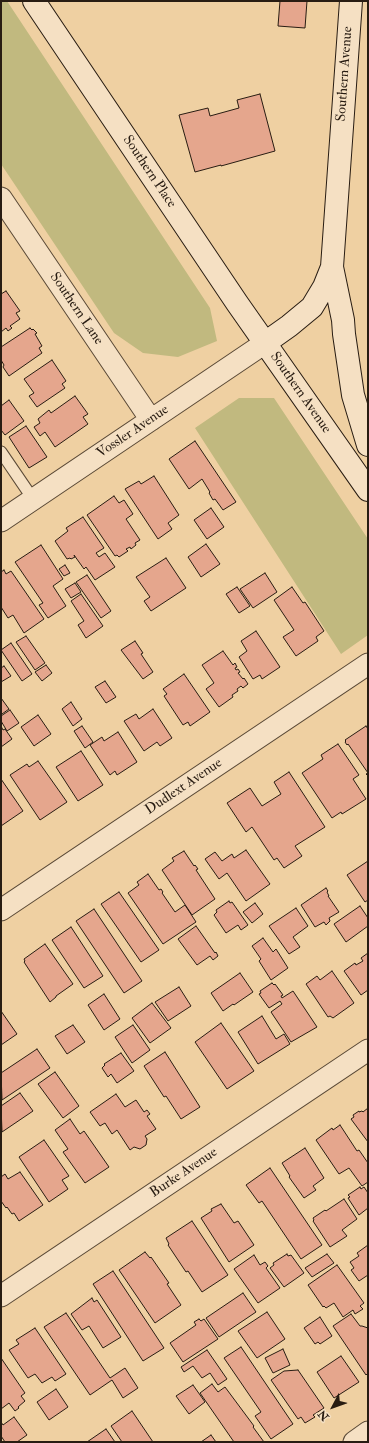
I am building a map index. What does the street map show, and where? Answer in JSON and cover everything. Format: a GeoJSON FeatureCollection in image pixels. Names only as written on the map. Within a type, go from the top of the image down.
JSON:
{"type":"FeatureCollection","features":[{"type":"Feature","properties":{"kind":"street","name":"Southern Place"},"geometry":{"type":"LineString","coordinates":[[34,1],[265,343]]}},
{"type":"Feature","properties":{"kind":"street","name":"Southern Avenue"},"geometry":{"type":"LineString","coordinates":[[351,1],[332,267],[343,320],[353,395],[368,445]]}},
{"type":"Feature","properties":{"kind":"street","name":"Southern Lane"},"geometry":{"type":"LineString","coordinates":[[1,198],[151,420]]}},
{"type":"Feature","properties":{"kind":"street","name":"Southern Avenue"},"geometry":{"type":"LineString","coordinates":[[332,267],[324,287],[312,307],[301,317],[265,343],[368,490]]}},
{"type":"Feature","properties":{"kind":"street","name":"Vossler Avenue"},"geometry":{"type":"LineString","coordinates":[[1,521],[265,343]]}},
{"type":"Feature","properties":{"kind":"street","name":"Dudlext Avenue"},"geometry":{"type":"LineString","coordinates":[[1,910],[368,664]]}},
{"type":"Feature","properties":{"kind":"street","name":"Burke Avenue"},"geometry":{"type":"LineString","coordinates":[[1,1296],[368,1050]]}},
{"type":"Feature","properties":{"kind":"street"},"geometry":{"type":"LineString","coordinates":[[354,1442],[368,1432]]}},
{"type":"Feature","properties":{"kind":"lane"},"geometry":{"type":"LineString","coordinates":[[1,452],[33,499]]}},
{"type":"Feature","properties":{"kind":"shaded area"},"geometry":{"type":"Polygon","coordinates":[[[1,1],[7,1],[210,308],[217,341],[178,357],[143,353],[114,333],[1,164],[1,1]]]}},
{"type":"Feature","properties":{"kind":"shaded area"},"geometry":{"type":"Polygon","coordinates":[[[239,398],[274,398],[368,539],[368,635],[341,654],[195,428],[239,398]]]}},
{"type":"Feature","properties":{"kind":"building"},"geometry":{"type":"Polygon","coordinates":[[[280,1],[307,1],[305,28],[278,26],[280,1]]]}},
{"type":"Feature","properties":{"kind":"building"},"geometry":{"type":"Polygon","coordinates":[[[260,94],[275,151],[195,172],[179,115],[208,108],[210,116],[239,108],[237,100],[260,94]]]}},
{"type":"Feature","properties":{"kind":"building"},"geometry":{"type":"Polygon","coordinates":[[[6,291],[20,311],[16,313],[20,319],[10,326],[12,328],[8,331],[6,328],[1,332],[1,294],[6,291]]]}},
{"type":"Feature","properties":{"kind":"building"},"geometry":{"type":"Polygon","coordinates":[[[30,328],[37,333],[35,334],[42,346],[39,348],[42,353],[9,376],[3,367],[4,365],[1,360],[1,347],[30,328]]]}},
{"type":"Feature","properties":{"kind":"building"},"geometry":{"type":"Polygon","coordinates":[[[52,360],[66,381],[62,384],[65,388],[37,407],[29,396],[34,393],[24,379],[52,360]]]}},
{"type":"Feature","properties":{"kind":"building"},"geometry":{"type":"Polygon","coordinates":[[[75,396],[88,414],[83,417],[88,424],[55,447],[45,432],[40,436],[34,427],[40,423],[38,419],[49,410],[51,413],[75,396]]]}},
{"type":"Feature","properties":{"kind":"building"},"geometry":{"type":"Polygon","coordinates":[[[9,400],[24,421],[5,435],[1,430],[1,406],[9,400]]]}},
{"type":"Feature","properties":{"kind":"building"},"geometry":{"type":"Polygon","coordinates":[[[26,426],[47,457],[29,468],[9,437],[26,426]]]}},
{"type":"Feature","properties":{"kind":"building"},"geometry":{"type":"Polygon","coordinates":[[[195,441],[236,502],[223,510],[215,499],[213,500],[202,479],[189,489],[169,459],[195,441]]]}},
{"type":"Feature","properties":{"kind":"building"},"geometry":{"type":"Polygon","coordinates":[[[154,476],[179,515],[168,523],[172,529],[158,539],[125,489],[139,481],[141,484],[154,476]]]}},
{"type":"Feature","properties":{"kind":"building"},"geometry":{"type":"Polygon","coordinates":[[[114,496],[119,503],[124,500],[133,514],[126,519],[140,540],[135,543],[136,545],[131,549],[130,547],[126,549],[128,551],[119,557],[117,555],[115,556],[87,515],[114,496]]]}},
{"type":"Feature","properties":{"kind":"building"},"geometry":{"type":"Polygon","coordinates":[[[211,508],[224,527],[207,539],[194,520],[211,508]]]}},
{"type":"Feature","properties":{"kind":"building"},"geometry":{"type":"Polygon","coordinates":[[[83,517],[104,548],[96,553],[99,557],[105,553],[115,567],[95,580],[86,567],[84,569],[74,555],[75,557],[67,559],[55,541],[68,531],[66,528],[83,517]]]}},
{"type":"Feature","properties":{"kind":"building"},"geometry":{"type":"Polygon","coordinates":[[[206,544],[220,564],[201,577],[188,557],[206,544]]]}},
{"type":"Feature","properties":{"kind":"building"},"geometry":{"type":"Polygon","coordinates":[[[41,545],[63,579],[53,586],[66,606],[48,618],[39,605],[43,603],[15,562],[41,545]]]}},
{"type":"Feature","properties":{"kind":"building"},"geometry":{"type":"Polygon","coordinates":[[[166,558],[186,588],[151,611],[144,601],[150,597],[136,577],[166,558]]]}},
{"type":"Feature","properties":{"kind":"building"},"geometry":{"type":"Polygon","coordinates":[[[65,565],[70,573],[64,576],[59,569],[65,565]]]}},
{"type":"Feature","properties":{"kind":"building"},"geometry":{"type":"Polygon","coordinates":[[[4,570],[6,574],[11,571],[44,619],[24,633],[13,615],[8,618],[1,607],[1,572],[4,570]]]}},
{"type":"Feature","properties":{"kind":"building"},"geometry":{"type":"Polygon","coordinates":[[[265,573],[277,592],[253,608],[240,589],[265,573]]]}},
{"type":"Feature","properties":{"kind":"building"},"geometry":{"type":"Polygon","coordinates":[[[87,575],[111,611],[101,618],[76,582],[87,575]]]}},
{"type":"Feature","properties":{"kind":"building"},"geometry":{"type":"Polygon","coordinates":[[[75,583],[81,592],[71,598],[65,589],[75,583]]]}},
{"type":"Feature","properties":{"kind":"building"},"geometry":{"type":"Polygon","coordinates":[[[237,587],[250,606],[239,613],[226,594],[237,587]]]}},
{"type":"Feature","properties":{"kind":"building"},"geometry":{"type":"Polygon","coordinates":[[[292,587],[303,603],[305,602],[324,631],[316,637],[318,641],[296,656],[283,637],[294,630],[274,600],[292,587]]]}},
{"type":"Feature","properties":{"kind":"building"},"geometry":{"type":"Polygon","coordinates":[[[81,594],[103,626],[86,638],[78,625],[84,621],[71,601],[81,594]]]}},
{"type":"Feature","properties":{"kind":"building"},"geometry":{"type":"Polygon","coordinates":[[[256,631],[280,667],[262,679],[260,675],[253,679],[239,657],[247,651],[241,641],[256,631]]]}},
{"type":"Feature","properties":{"kind":"building"},"geometry":{"type":"Polygon","coordinates":[[[26,636],[45,663],[35,670],[16,642],[26,636]]]}},
{"type":"Feature","properties":{"kind":"building"},"geometry":{"type":"Polygon","coordinates":[[[135,641],[143,653],[141,654],[153,672],[143,679],[121,650],[135,641]]]}},
{"type":"Feature","properties":{"kind":"building"},"geometry":{"type":"Polygon","coordinates":[[[11,643],[32,674],[22,681],[1,650],[11,643]]]}},
{"type":"Feature","properties":{"kind":"building"},"geometry":{"type":"Polygon","coordinates":[[[223,651],[233,665],[235,663],[237,667],[235,668],[236,670],[238,669],[240,672],[238,673],[248,684],[243,688],[241,686],[237,689],[238,691],[232,695],[233,697],[219,707],[206,689],[214,683],[202,665],[223,651]]]}},
{"type":"Feature","properties":{"kind":"building"},"geometry":{"type":"Polygon","coordinates":[[[46,665],[52,673],[42,681],[35,672],[46,665]]]}},
{"type":"Feature","properties":{"kind":"building"},"geometry":{"type":"Polygon","coordinates":[[[4,666],[11,676],[1,682],[1,668],[4,666]]]}},
{"type":"Feature","properties":{"kind":"building"},"geometry":{"type":"Polygon","coordinates":[[[184,674],[210,712],[190,726],[188,722],[183,725],[164,696],[167,694],[163,689],[184,674]]]}},
{"type":"Feature","properties":{"kind":"building"},"geometry":{"type":"Polygon","coordinates":[[[105,681],[116,697],[106,703],[95,687],[105,681]]]}},
{"type":"Feature","properties":{"kind":"building"},"geometry":{"type":"Polygon","coordinates":[[[1,698],[9,709],[2,714],[1,713],[1,698]]]}},
{"type":"Feature","properties":{"kind":"building"},"geometry":{"type":"Polygon","coordinates":[[[71,702],[82,719],[73,726],[62,709],[71,702]]]}},
{"type":"Feature","properties":{"kind":"building"},"geometry":{"type":"Polygon","coordinates":[[[153,709],[172,738],[160,746],[157,742],[144,751],[124,721],[136,714],[139,719],[153,709]]]}},
{"type":"Feature","properties":{"kind":"building"},"geometry":{"type":"Polygon","coordinates":[[[10,710],[19,723],[7,731],[1,721],[1,716],[10,710]]]}},
{"type":"Feature","properties":{"kind":"building"},"geometry":{"type":"Polygon","coordinates":[[[38,715],[51,734],[34,746],[21,727],[38,715]]]}},
{"type":"Feature","properties":{"kind":"building"},"geometry":{"type":"Polygon","coordinates":[[[1,726],[12,739],[1,747],[1,726]]]}},
{"type":"Feature","properties":{"kind":"building"},"geometry":{"type":"Polygon","coordinates":[[[82,726],[93,742],[85,748],[74,731],[82,726]]]}},
{"type":"Feature","properties":{"kind":"building"},"geometry":{"type":"Polygon","coordinates":[[[366,726],[368,729],[368,773],[348,744],[347,745],[345,742],[345,740],[366,726]]]}},
{"type":"Feature","properties":{"kind":"building"},"geometry":{"type":"Polygon","coordinates":[[[118,732],[137,762],[117,775],[115,771],[110,775],[90,745],[102,737],[104,741],[118,732]]]}},
{"type":"Feature","properties":{"kind":"building"},"geometry":{"type":"Polygon","coordinates":[[[338,744],[359,775],[353,779],[366,799],[342,814],[341,812],[332,818],[302,773],[323,759],[321,755],[338,744]]]}},
{"type":"Feature","properties":{"kind":"building"},"geometry":{"type":"Polygon","coordinates":[[[81,751],[103,785],[78,801],[56,767],[81,751]]]}},
{"type":"Feature","properties":{"kind":"building"},"geometry":{"type":"Polygon","coordinates":[[[38,761],[67,802],[40,820],[10,775],[27,764],[29,767],[38,761]]]}},
{"type":"Feature","properties":{"kind":"building"},"geometry":{"type":"Polygon","coordinates":[[[289,772],[325,827],[295,846],[302,856],[284,868],[277,858],[274,860],[252,827],[246,832],[227,803],[250,788],[262,806],[281,794],[274,782],[289,772]]]}},
{"type":"Feature","properties":{"kind":"building"},"geometry":{"type":"Polygon","coordinates":[[[1,779],[23,811],[1,826],[1,779]]]}},
{"type":"Feature","properties":{"kind":"building"},"geometry":{"type":"Polygon","coordinates":[[[246,850],[270,884],[246,901],[227,873],[219,879],[205,859],[215,852],[222,861],[232,854],[234,858],[246,850]]]}},
{"type":"Feature","properties":{"kind":"building"},"geometry":{"type":"Polygon","coordinates":[[[184,851],[194,866],[195,865],[198,869],[196,870],[215,899],[192,915],[162,870],[174,861],[172,858],[184,851]]]}},
{"type":"Feature","properties":{"kind":"building"},"geometry":{"type":"Polygon","coordinates":[[[368,861],[368,900],[365,902],[347,875],[368,861]]]}},
{"type":"Feature","properties":{"kind":"building"},"geometry":{"type":"Polygon","coordinates":[[[148,874],[159,890],[161,889],[163,892],[162,893],[175,912],[185,905],[196,922],[163,944],[128,893],[139,885],[137,882],[148,874]]]}},
{"type":"Feature","properties":{"kind":"building"},"geometry":{"type":"Polygon","coordinates":[[[326,888],[328,891],[328,896],[339,912],[329,918],[330,921],[326,925],[324,922],[315,927],[301,905],[326,888]]]}},
{"type":"Feature","properties":{"kind":"building"},"geometry":{"type":"Polygon","coordinates":[[[119,892],[159,950],[141,962],[101,904],[119,892]]]}},
{"type":"Feature","properties":{"kind":"building"},"geometry":{"type":"Polygon","coordinates":[[[229,901],[230,903],[232,902],[248,925],[241,930],[238,925],[226,933],[214,915],[217,912],[216,910],[229,901]]]}},
{"type":"Feature","properties":{"kind":"building"},"geometry":{"type":"Polygon","coordinates":[[[255,903],[263,914],[252,923],[243,912],[255,903]]]}},
{"type":"Feature","properties":{"kind":"building"},"geometry":{"type":"Polygon","coordinates":[[[360,906],[368,918],[368,926],[346,942],[334,924],[360,906]]]}},
{"type":"Feature","properties":{"kind":"building"},"geometry":{"type":"Polygon","coordinates":[[[296,908],[308,926],[293,937],[300,947],[289,954],[269,926],[296,908]]]}},
{"type":"Feature","properties":{"kind":"building"},"geometry":{"type":"Polygon","coordinates":[[[94,909],[142,981],[124,993],[76,921],[94,909]]]}},
{"type":"Feature","properties":{"kind":"building"},"geometry":{"type":"Polygon","coordinates":[[[196,926],[218,956],[213,960],[210,956],[197,965],[178,939],[196,926]]]}},
{"type":"Feature","properties":{"kind":"building"},"geometry":{"type":"Polygon","coordinates":[[[71,927],[103,976],[84,988],[52,940],[71,927]]]}},
{"type":"Feature","properties":{"kind":"building"},"geometry":{"type":"Polygon","coordinates":[[[263,938],[273,952],[276,949],[288,968],[271,980],[259,961],[261,959],[252,946],[263,938]]]}},
{"type":"Feature","properties":{"kind":"building"},"geometry":{"type":"Polygon","coordinates":[[[45,944],[73,984],[50,1002],[24,962],[24,959],[45,944]]]}},
{"type":"Feature","properties":{"kind":"building"},"geometry":{"type":"Polygon","coordinates":[[[368,953],[368,990],[361,995],[344,971],[355,963],[356,965],[363,961],[361,958],[368,953]]]}},
{"type":"Feature","properties":{"kind":"building"},"geometry":{"type":"Polygon","coordinates":[[[332,971],[354,1003],[333,1018],[330,1016],[328,1017],[306,984],[317,976],[320,980],[332,971]]]}},
{"type":"Feature","properties":{"kind":"building"},"geometry":{"type":"Polygon","coordinates":[[[240,973],[253,992],[223,1011],[211,993],[240,973]]]}},
{"type":"Feature","properties":{"kind":"building"},"geometry":{"type":"Polygon","coordinates":[[[272,983],[274,985],[275,984],[283,995],[281,996],[282,998],[293,991],[317,1027],[291,1042],[271,1012],[282,1004],[280,1001],[269,1008],[259,994],[261,993],[260,991],[272,983]]]}},
{"type":"Feature","properties":{"kind":"building"},"geometry":{"type":"Polygon","coordinates":[[[179,987],[191,1006],[168,1021],[155,1002],[179,987]]]}},
{"type":"Feature","properties":{"kind":"building"},"geometry":{"type":"Polygon","coordinates":[[[104,994],[120,1019],[104,1030],[88,1005],[104,994]]]}},
{"type":"Feature","properties":{"kind":"building"},"geometry":{"type":"Polygon","coordinates":[[[152,1003],[171,1028],[150,1043],[132,1018],[152,1003]]]}},
{"type":"Feature","properties":{"kind":"building"},"geometry":{"type":"Polygon","coordinates":[[[1,1011],[17,1034],[1,1045],[1,1011]]]}},
{"type":"Feature","properties":{"kind":"building"},"geometry":{"type":"Polygon","coordinates":[[[262,1016],[276,1039],[284,1034],[290,1044],[258,1064],[238,1032],[262,1016]]]}},
{"type":"Feature","properties":{"kind":"building"},"geometry":{"type":"Polygon","coordinates":[[[221,1023],[254,1071],[227,1089],[195,1042],[221,1023]]]}},
{"type":"Feature","properties":{"kind":"building"},"geometry":{"type":"Polygon","coordinates":[[[73,1025],[85,1042],[67,1054],[55,1036],[73,1025]]]}},
{"type":"Feature","properties":{"kind":"building"},"geometry":{"type":"Polygon","coordinates":[[[133,1025],[150,1050],[132,1063],[115,1037],[133,1025]]]}},
{"type":"Feature","properties":{"kind":"building"},"geometry":{"type":"Polygon","coordinates":[[[37,1049],[50,1068],[2,1100],[1,1073],[37,1049]]]}},
{"type":"Feature","properties":{"kind":"building"},"geometry":{"type":"Polygon","coordinates":[[[165,1052],[200,1107],[181,1119],[166,1096],[164,1097],[144,1066],[165,1052]]]}},
{"type":"Feature","properties":{"kind":"building"},"geometry":{"type":"Polygon","coordinates":[[[121,1053],[134,1071],[117,1083],[111,1074],[108,1077],[102,1068],[105,1065],[104,1064],[121,1053]]]}},
{"type":"Feature","properties":{"kind":"building"},"geometry":{"type":"Polygon","coordinates":[[[55,1072],[79,1106],[63,1118],[38,1084],[55,1072]]]}},
{"type":"Feature","properties":{"kind":"building"},"geometry":{"type":"Polygon","coordinates":[[[20,1093],[33,1111],[2,1132],[1,1106],[20,1093]]]}},
{"type":"Feature","properties":{"kind":"building"},"geometry":{"type":"Polygon","coordinates":[[[116,1094],[125,1107],[136,1100],[144,1112],[147,1110],[150,1114],[147,1116],[156,1129],[145,1136],[147,1139],[146,1145],[140,1149],[134,1147],[130,1150],[117,1130],[112,1134],[105,1123],[100,1126],[90,1112],[116,1094]]]}},
{"type":"Feature","properties":{"kind":"building"},"geometry":{"type":"Polygon","coordinates":[[[368,1108],[368,1142],[351,1119],[354,1117],[353,1115],[359,1111],[363,1112],[368,1108]]]}},
{"type":"Feature","properties":{"kind":"building"},"geometry":{"type":"Polygon","coordinates":[[[70,1119],[80,1134],[84,1131],[109,1167],[85,1183],[63,1152],[68,1149],[55,1130],[70,1119]]]}},
{"type":"Feature","properties":{"kind":"building"},"geometry":{"type":"Polygon","coordinates":[[[340,1125],[357,1151],[359,1150],[368,1163],[368,1182],[362,1186],[349,1168],[339,1174],[316,1140],[332,1128],[333,1130],[340,1125]]]}},
{"type":"Feature","properties":{"kind":"building"},"geometry":{"type":"Polygon","coordinates":[[[44,1140],[69,1176],[62,1180],[68,1189],[49,1202],[19,1157],[44,1140]]]}},
{"type":"Feature","properties":{"kind":"building"},"geometry":{"type":"Polygon","coordinates":[[[305,1148],[324,1178],[313,1186],[316,1190],[304,1198],[289,1177],[290,1176],[282,1163],[305,1148]]]}},
{"type":"Feature","properties":{"kind":"building"},"geometry":{"type":"Polygon","coordinates":[[[270,1168],[322,1245],[301,1259],[262,1201],[259,1203],[246,1185],[270,1168]]]}},
{"type":"Feature","properties":{"kind":"building"},"geometry":{"type":"Polygon","coordinates":[[[20,1172],[43,1205],[19,1221],[14,1213],[12,1214],[1,1201],[1,1177],[5,1174],[8,1179],[20,1172]]]}},
{"type":"Feature","properties":{"kind":"building"},"geometry":{"type":"Polygon","coordinates":[[[360,1187],[361,1189],[364,1187],[368,1193],[368,1208],[359,1215],[348,1198],[350,1197],[348,1195],[360,1187]]]}},
{"type":"Feature","properties":{"kind":"building"},"geometry":{"type":"Polygon","coordinates":[[[344,1199],[357,1219],[342,1230],[347,1236],[330,1247],[313,1221],[313,1218],[344,1199]]]}},
{"type":"Feature","properties":{"kind":"building"},"geometry":{"type":"Polygon","coordinates":[[[221,1204],[234,1223],[238,1221],[254,1245],[229,1262],[201,1218],[212,1211],[211,1209],[221,1204]]]}},
{"type":"Feature","properties":{"kind":"building"},"geometry":{"type":"Polygon","coordinates":[[[192,1221],[228,1275],[202,1292],[188,1271],[186,1272],[168,1245],[169,1244],[166,1238],[192,1221]]]}},
{"type":"Feature","properties":{"kind":"building"},"geometry":{"type":"Polygon","coordinates":[[[368,1245],[368,1275],[359,1281],[351,1270],[354,1268],[350,1262],[359,1256],[357,1253],[368,1245]]]}},
{"type":"Feature","properties":{"kind":"building"},"geometry":{"type":"Polygon","coordinates":[[[145,1252],[150,1258],[151,1257],[169,1283],[167,1284],[181,1305],[155,1323],[119,1270],[145,1252]]]}},
{"type":"Feature","properties":{"kind":"building"},"geometry":{"type":"Polygon","coordinates":[[[287,1254],[288,1256],[291,1255],[304,1273],[284,1287],[270,1268],[274,1265],[273,1263],[287,1254]]]}},
{"type":"Feature","properties":{"kind":"building"},"geometry":{"type":"Polygon","coordinates":[[[327,1254],[334,1263],[312,1277],[305,1268],[327,1254]]]}},
{"type":"Feature","properties":{"kind":"building"},"geometry":{"type":"Polygon","coordinates":[[[254,1255],[260,1265],[265,1262],[268,1266],[266,1268],[280,1288],[258,1303],[234,1269],[254,1255]]]}},
{"type":"Feature","properties":{"kind":"building"},"geometry":{"type":"Polygon","coordinates":[[[337,1265],[364,1303],[360,1306],[363,1309],[355,1314],[353,1310],[343,1317],[334,1303],[326,1308],[324,1306],[323,1307],[308,1285],[337,1265]]]}},
{"type":"Feature","properties":{"kind":"building"},"geometry":{"type":"Polygon","coordinates":[[[113,1271],[164,1348],[143,1361],[93,1284],[113,1271]]]}},
{"type":"Feature","properties":{"kind":"building"},"geometry":{"type":"Polygon","coordinates":[[[243,1293],[256,1312],[219,1337],[206,1318],[243,1293]]]}},
{"type":"Feature","properties":{"kind":"building"},"geometry":{"type":"Polygon","coordinates":[[[92,1298],[94,1302],[97,1300],[121,1337],[103,1348],[89,1326],[82,1330],[71,1314],[92,1298]]]}},
{"type":"Feature","properties":{"kind":"building"},"geometry":{"type":"Polygon","coordinates":[[[267,1312],[285,1339],[257,1358],[238,1331],[267,1312]]]}},
{"type":"Feature","properties":{"kind":"building"},"geometry":{"type":"Polygon","coordinates":[[[66,1313],[110,1378],[125,1368],[138,1388],[123,1398],[112,1380],[90,1395],[44,1327],[66,1313]]]}},
{"type":"Feature","properties":{"kind":"building"},"geometry":{"type":"Polygon","coordinates":[[[351,1314],[360,1326],[368,1328],[368,1373],[366,1375],[333,1326],[351,1314]]]}},
{"type":"Feature","properties":{"kind":"building"},"geometry":{"type":"Polygon","coordinates":[[[320,1317],[332,1336],[320,1344],[318,1342],[315,1344],[304,1328],[320,1317]]]}},
{"type":"Feature","properties":{"kind":"building"},"geometry":{"type":"Polygon","coordinates":[[[199,1319],[201,1321],[204,1319],[218,1339],[183,1362],[170,1343],[196,1325],[194,1322],[199,1319]]]}},
{"type":"Feature","properties":{"kind":"building"},"geometry":{"type":"Polygon","coordinates":[[[35,1328],[66,1374],[55,1381],[52,1377],[42,1383],[35,1374],[28,1378],[9,1350],[19,1344],[16,1340],[35,1328]]]}},
{"type":"Feature","properties":{"kind":"building"},"geometry":{"type":"Polygon","coordinates":[[[241,1347],[293,1424],[271,1439],[255,1416],[261,1412],[224,1358],[241,1347]]]}},
{"type":"Feature","properties":{"kind":"building"},"geometry":{"type":"Polygon","coordinates":[[[283,1349],[290,1365],[273,1373],[265,1358],[283,1349]]]}},
{"type":"Feature","properties":{"kind":"building"},"geometry":{"type":"Polygon","coordinates":[[[207,1350],[227,1379],[218,1385],[210,1373],[202,1378],[193,1366],[184,1372],[181,1367],[207,1350]]]}},
{"type":"Feature","properties":{"kind":"building"},"geometry":{"type":"Polygon","coordinates":[[[341,1356],[359,1382],[334,1398],[317,1372],[341,1356]]]}},
{"type":"Feature","properties":{"kind":"building"},"geometry":{"type":"Polygon","coordinates":[[[1,1358],[25,1393],[21,1396],[25,1401],[15,1411],[9,1403],[1,1409],[1,1358]]]}},
{"type":"Feature","properties":{"kind":"building"},"geometry":{"type":"Polygon","coordinates":[[[298,1370],[324,1408],[313,1415],[315,1417],[305,1423],[301,1417],[298,1419],[271,1380],[284,1371],[298,1370]]]}},
{"type":"Feature","properties":{"kind":"building"},"geometry":{"type":"Polygon","coordinates":[[[212,1384],[218,1392],[225,1387],[264,1442],[234,1442],[200,1393],[212,1384]]]}},
{"type":"Feature","properties":{"kind":"building"},"geometry":{"type":"Polygon","coordinates":[[[193,1385],[205,1402],[189,1414],[176,1396],[193,1385]]]}},
{"type":"Feature","properties":{"kind":"building"},"geometry":{"type":"Polygon","coordinates":[[[56,1389],[68,1407],[49,1420],[37,1402],[56,1389]]]}},
{"type":"Feature","properties":{"kind":"building"},"geometry":{"type":"Polygon","coordinates":[[[132,1411],[153,1442],[122,1442],[111,1426],[132,1411]]]}},
{"type":"Feature","properties":{"kind":"building"},"geometry":{"type":"Polygon","coordinates":[[[14,1417],[27,1435],[17,1442],[5,1442],[1,1436],[1,1422],[3,1425],[14,1417]]]}},
{"type":"Feature","properties":{"kind":"building"},"geometry":{"type":"Polygon","coordinates":[[[106,1429],[115,1442],[87,1442],[106,1429]]]}},
{"type":"Feature","properties":{"kind":"building"},"geometry":{"type":"Polygon","coordinates":[[[211,1435],[216,1442],[201,1442],[211,1435]]]}}]}
